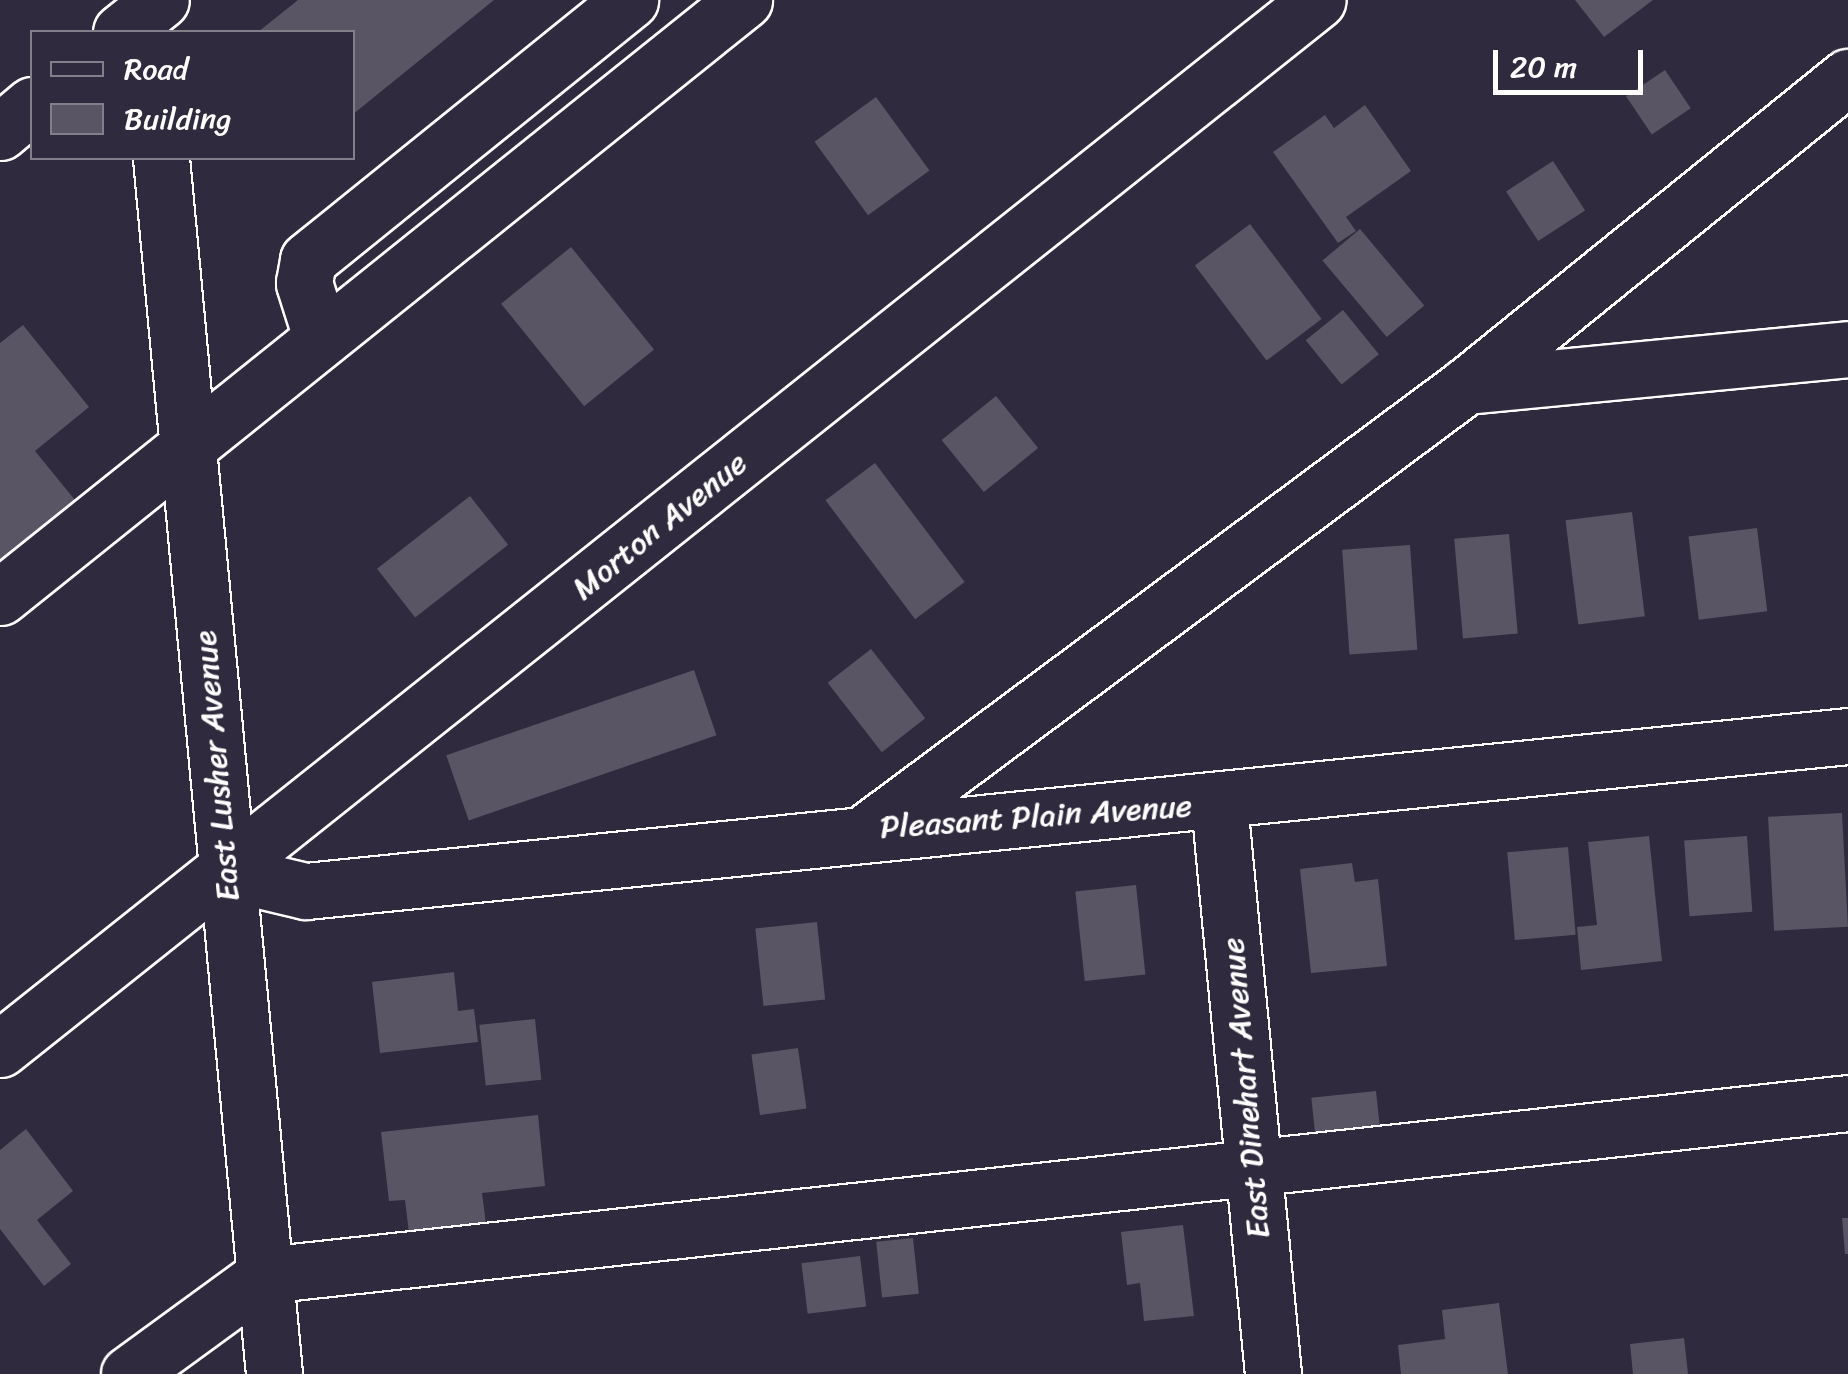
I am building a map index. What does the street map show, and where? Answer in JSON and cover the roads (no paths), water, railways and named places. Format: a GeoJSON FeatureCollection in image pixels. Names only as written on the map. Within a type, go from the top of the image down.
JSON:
{"type":"FeatureCollection","features":[{"type":"Feature","properties":{"kind":"street"},"geometry":{"type":"LineString","coordinates":[[321,337],[304,283],[308,260],[630,0]]}},
{"type":"Feature","properties":{"kind":"street"},"geometry":{"type":"LineString","coordinates":[[0,597],[744,0]]}},
{"type":"Feature","properties":{"kind":"street","name":"Morton Avenue"},"geometry":{"type":"LineString","coordinates":[[0,1049],[1318,0]]}},
{"type":"Feature","properties":{"kind":"street"},"geometry":{"type":"LineString","coordinates":[[870,829],[1466,386],[1848,77]]}},
{"type":"Feature","properties":{"kind":"street"},"geometry":{"type":"LineString","coordinates":[[0,132],[30,107]]}},
{"type":"Feature","properties":{"kind":"street","name":"East Lusher Avenue"},"geometry":{"type":"LineString","coordinates":[[161,160],[274,1374]]}},
{"type":"Feature","properties":{"kind":"street"},"geometry":{"type":"LineString","coordinates":[[1466,386],[1848,350]]}},
{"type":"Feature","properties":{"kind":"street","name":"Pleasant Plain Avenue"},"geometry":{"type":"LineString","coordinates":[[226,872],[306,891],[870,829],[1219,803],[1848,736]]}},
{"type":"Feature","properties":{"kind":"street","name":"East Dinehart Avenue"},"geometry":{"type":"LineString","coordinates":[[1219,803],[1273,1374]]}},
{"type":"Feature","properties":{"kind":"street"},"geometry":{"type":"LineString","coordinates":[[129,1374],[265,1274],[1253,1164],[1848,1103]]}}]}
